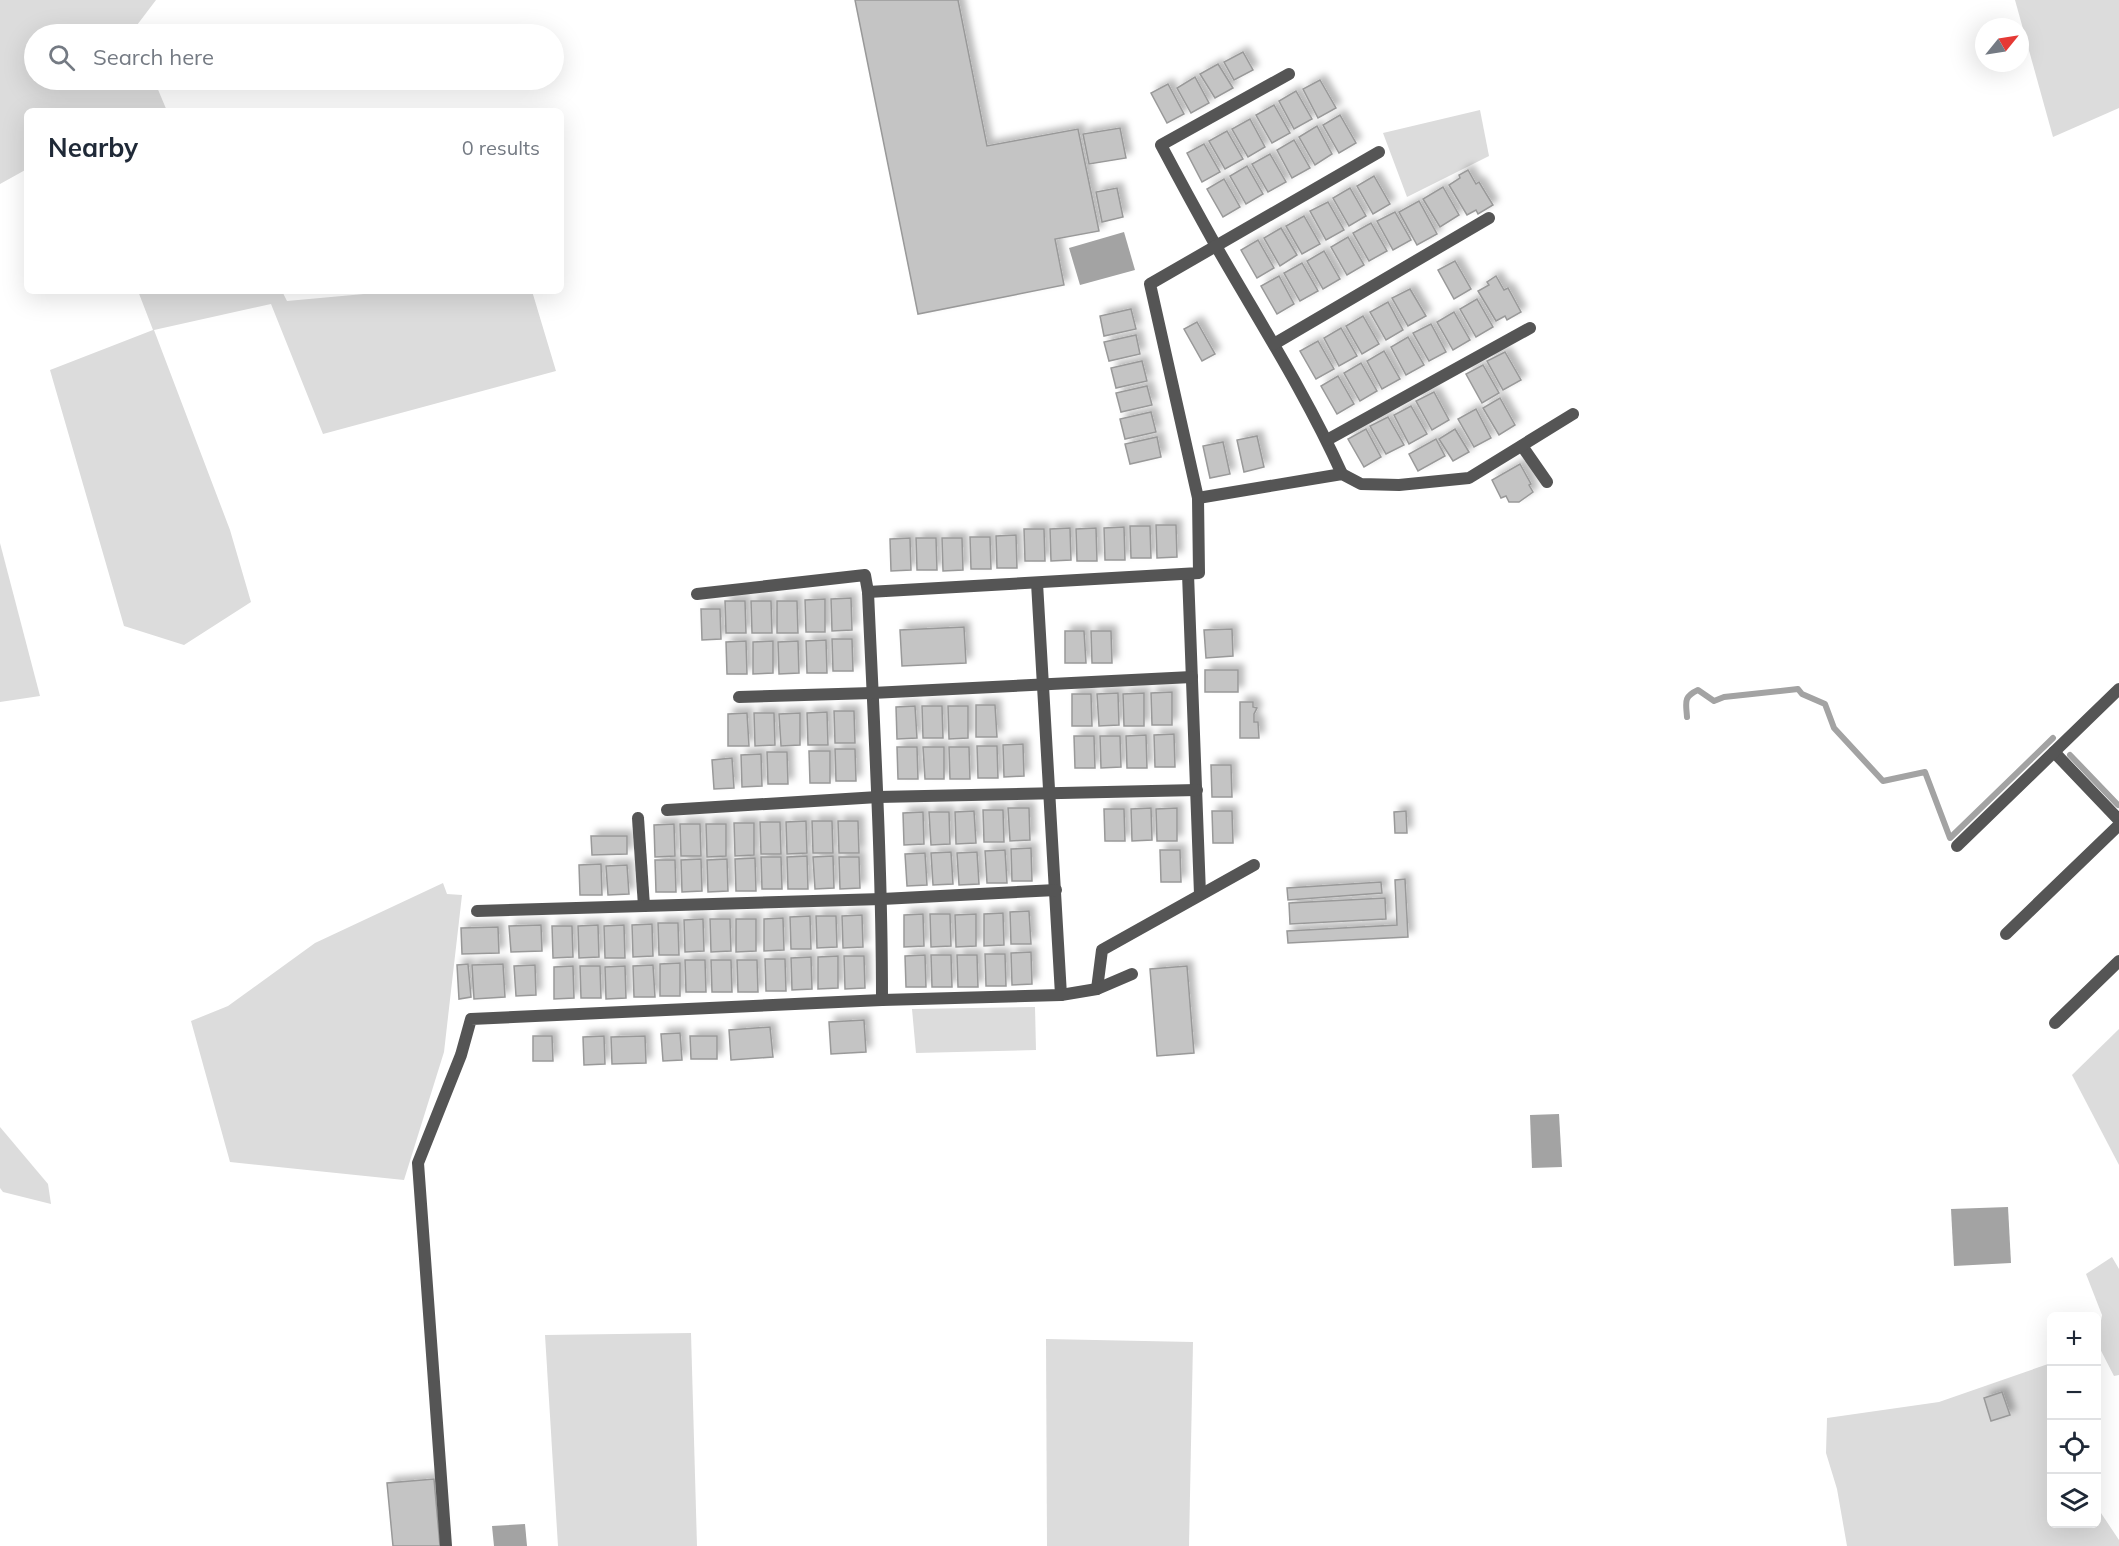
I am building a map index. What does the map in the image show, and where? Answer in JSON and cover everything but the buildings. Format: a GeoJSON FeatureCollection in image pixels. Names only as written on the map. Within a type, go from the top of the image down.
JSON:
{"type":"FeatureCollection","features":[{"type":"Feature","properties":{"kind":"street"},"geometry":{"type":"LineString","coordinates":[[1288,74],[1161,145],[1327,440],[1342,474]]}},
{"type":"Feature","properties":{"kind":"street"},"geometry":{"type":"LineString","coordinates":[[868,592],[1199,573],[1198,498],[1150,284],[1379,152]]}},
{"type":"Feature","properties":{"kind":"street"},"geometry":{"type":"LineString","coordinates":[[1274,344],[1489,218]]}},
{"type":"Feature","properties":{"kind":"street"},"geometry":{"type":"LineString","coordinates":[[1327,440],[1530,328]]}},
{"type":"Feature","properties":{"kind":"street"},"geometry":{"type":"LineString","coordinates":[[1198,498],[1342,474],[1361,484],[1400,485],[1469,478],[1573,414]]}},
{"type":"Feature","properties":{"kind":"street"},"geometry":{"type":"LineString","coordinates":[[1522,446],[1547,482]]}},
{"type":"Feature","properties":{"kind":"street"},"geometry":{"type":"LineString","coordinates":[[697,594],[865,574],[868,592],[878,798],[882,899],[882,1000]]}},
{"type":"Feature","properties":{"kind":"street"},"geometry":{"type":"LineString","coordinates":[[1188,574],[1200,894]]}},
{"type":"Feature","properties":{"kind":"street"},"geometry":{"type":"LineString","coordinates":[[1037,583],[1061,996]]}},
{"type":"Feature","properties":{"kind":"street"},"geometry":{"type":"LineString","coordinates":[[739,697],[872,693],[1192,677]]}},
{"type":"Feature","properties":{"kind":"street"},"geometry":{"type":"LineString","coordinates":[[1956,846],[2119,689]]}},
{"type":"Feature","properties":{"kind":"street"},"geometry":{"type":"LineString","coordinates":[[2006,934],[2119,823],[2054,752]]}},
{"type":"Feature","properties":{"kind":"street"},"geometry":{"type":"LineString","coordinates":[[667,810],[878,798],[1197,789]]}},
{"type":"Feature","properties":{"kind":"street"},"geometry":{"type":"LineString","coordinates":[[638,818],[644,906]]}},
{"type":"Feature","properties":{"kind":"street"},"geometry":{"type":"LineString","coordinates":[[1097,989],[1102,950],[1254,865]]}},
{"type":"Feature","properties":{"kind":"street"},"geometry":{"type":"LineString","coordinates":[[477,911],[882,899],[1056,890]]}},
{"type":"Feature","properties":{"kind":"street"},"geometry":{"type":"LineString","coordinates":[[2055,1023],[2119,961]]}},
{"type":"Feature","properties":{"kind":"street"},"geometry":{"type":"LineString","coordinates":[[446,1546],[418,1163],[461,1055],[471,1019],[882,1000],[1061,996],[1097,989],[1132,974]]}},
{"type":"Feature","properties":{"kind":"shaded area"},"geometry":{"type":"Polygon","coordinates":[[[0,0],[156,0],[138,24],[24,24],[24,90],[158,90],[166,108],[24,108],[24,171],[0,184],[0,0]]]}},
{"type":"Feature","properties":{"kind":"shaded area"},"geometry":{"type":"Polygon","coordinates":[[[2015,0],[2119,0],[2119,108],[2053,137],[2029,50],[2029,18],[2020,18],[2015,0]]]}},
{"type":"Feature","properties":{"kind":"shaded area"},"geometry":{"type":"Polygon","coordinates":[[[1480,110],[1489,156],[1407,197],[1383,133],[1480,110]]]}},
{"type":"Feature","properties":{"kind":"shaded area"},"geometry":{"type":"Polygon","coordinates":[[[1124,232],[1135,270],[1080,285],[1069,248],[1124,232]]]}},
{"type":"Feature","properties":{"kind":"shaded area"},"geometry":{"type":"Polygon","coordinates":[[[139,294],[284,294],[287,301],[364,294],[533,294],[556,371],[323,434],[271,304],[154,330],[230,530],[251,602],[184,645],[124,626],[50,370],[153,330],[139,294]]]}},
{"type":"Feature","properties":{"kind":"shaded area"},"geometry":{"type":"Polygon","coordinates":[[[0,543],[40,696],[0,702],[0,543]]]}},
{"type":"Feature","properties":{"kind":"shaded area"},"geometry":{"type":"Polygon","coordinates":[[[443,883],[447,894],[462,895],[444,1052],[404,1180],[230,1162],[191,1021],[228,1006],[315,943],[443,883]]]}},
{"type":"Feature","properties":{"kind":"shaded area"},"geometry":{"type":"Polygon","coordinates":[[[1035,1007],[1036,1050],[916,1053],[912,1009],[1035,1007]]]}},
{"type":"Feature","properties":{"kind":"shaded area"},"geometry":{"type":"Polygon","coordinates":[[[2119,1029],[2119,1165],[2072,1075],[2119,1029]]]}},
{"type":"Feature","properties":{"kind":"shaded area"},"geometry":{"type":"Polygon","coordinates":[[[1559,1114],[1562,1167],[1532,1168],[1530,1115],[1559,1114]]]}},
{"type":"Feature","properties":{"kind":"shaded area"},"geometry":{"type":"Polygon","coordinates":[[[0,1127],[48,1184],[51,1204],[3,1192],[0,1188],[0,1127]]]}},
{"type":"Feature","properties":{"kind":"shaded area"},"geometry":{"type":"Polygon","coordinates":[[[2008,1207],[2011,1263],[1954,1266],[1951,1209],[2008,1207]]]}},
{"type":"Feature","properties":{"kind":"shaded area"},"geometry":{"type":"Polygon","coordinates":[[[2112,1257],[2119,1269],[2119,1375],[2114,1376],[2101,1351],[2102,1315],[2086,1274],[2112,1257]]]}},
{"type":"Feature","properties":{"kind":"shaded area"},"geometry":{"type":"Polygon","coordinates":[[[691,1333],[697,1546],[558,1546],[545,1335],[691,1333]]]}},
{"type":"Feature","properties":{"kind":"shaded area"},"geometry":{"type":"Polygon","coordinates":[[[1046,1339],[1193,1342],[1189,1546],[1047,1546],[1046,1339]]]}},
{"type":"Feature","properties":{"kind":"shaded area"},"geometry":{"type":"Polygon","coordinates":[[[2047,1364],[2047,1528],[2101,1528],[2101,1513],[2119,1540],[2119,1546],[1847,1546],[1837,1489],[1826,1453],[1827,1418],[1939,1402],[2047,1364]]]}},
{"type":"Feature","properties":{"kind":"shaded area"},"geometry":{"type":"Polygon","coordinates":[[[525,1524],[527,1546],[494,1546],[492,1526],[525,1524]]]}},
{"type":"Feature","properties":{"kind":"waterway"},"geometry":{"type":"LineString","coordinates":[[1687,717],[1687,700],[1698,690],[1714,701],[1724,697],[1798,689],[1802,694],[1825,704],[1834,728],[1883,781],[1925,772],[1950,838],[2053,738]]}},
{"type":"Feature","properties":{"kind":"waterway"},"geometry":{"type":"LineString","coordinates":[[2070,755],[2118,805]]}}]}
